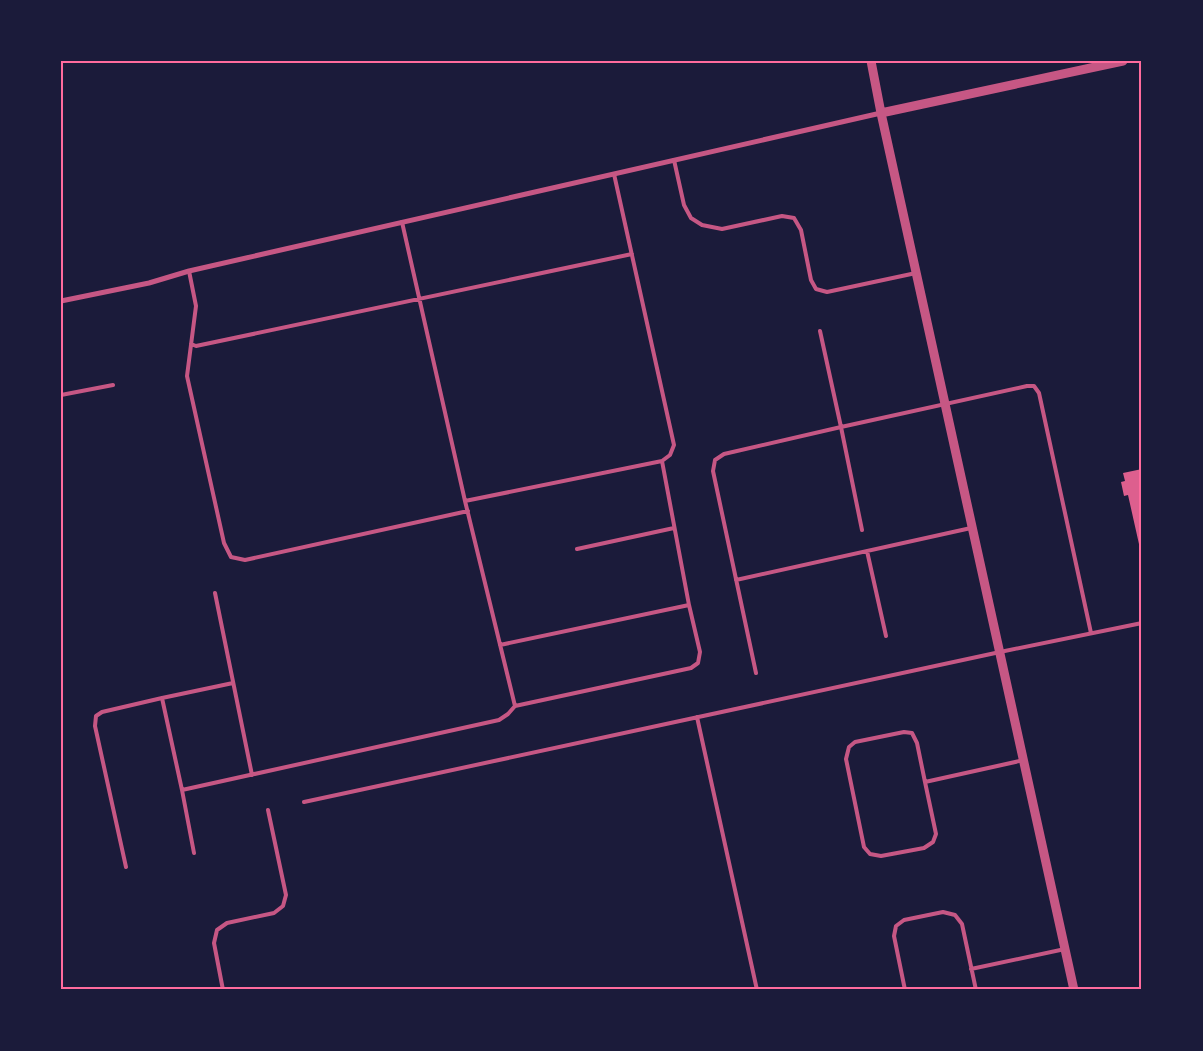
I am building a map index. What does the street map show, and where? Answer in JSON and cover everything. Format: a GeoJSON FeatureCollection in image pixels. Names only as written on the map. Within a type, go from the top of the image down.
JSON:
{"type":"FeatureCollection","features":[{"type":"Feature","properties":{"kind":"street"},"geometry":{"type":"LineString","coordinates":[[871,61],[1074,990]]}},
{"type":"Feature","properties":{"kind":"street"},"geometry":{"type":"LineString","coordinates":[[61,302],[149,283],[188,271],[881,113],[1123,61]]}},
{"type":"Feature","properties":{"kind":"lane"},"geometry":{"type":"LineString","coordinates":[[674,160],[684,205],[691,218],[702,225],[722,229],[782,216],[794,218],[800,230],[811,280],[816,289],[827,292],[917,272]]}},
{"type":"Feature","properties":{"kind":"lane"},"geometry":{"type":"LineString","coordinates":[[465,501],[662,461],[670,455],[674,445],[614,174]]}},
{"type":"Feature","properties":{"kind":"lane"},"geometry":{"type":"LineString","coordinates":[[402,222],[465,501],[515,706]]}},
{"type":"Feature","properties":{"kind":"lane"},"geometry":{"type":"LineString","coordinates":[[191,344],[196,346],[632,254]]}},
{"type":"Feature","properties":{"kind":"lane"},"geometry":{"type":"LineString","coordinates":[[188,271],[196,306],[187,376],[224,543],[231,557],[245,560],[468,511]]}},
{"type":"Feature","properties":{"kind":"lane"},"geometry":{"type":"LineString","coordinates":[[820,331],[862,530]]}},
{"type":"Feature","properties":{"kind":"lane"},"geometry":{"type":"LineString","coordinates":[[61,395],[113,385]]}},
{"type":"Feature","properties":{"kind":"lane"},"geometry":{"type":"LineString","coordinates":[[756,673],[713,471],[715,460],[724,454],[1027,386],[1034,386],[1039,393],[1091,633]]}},
{"type":"Feature","properties":{"kind":"lane"},"geometry":{"type":"LineString","coordinates":[[182,790],[500,720],[515,706],[691,668],[698,662],[700,652],[689,605],[662,461]]}},
{"type":"Feature","properties":{"kind":"lane"},"geometry":{"type":"LineString","coordinates":[[577,549],[674,528]]}},
{"type":"Feature","properties":{"kind":"lane"},"geometry":{"type":"LineString","coordinates":[[736,580],[973,528]]}},
{"type":"Feature","properties":{"kind":"lane"},"geometry":{"type":"LineString","coordinates":[[866,551],[886,636]]}},
{"type":"Feature","properties":{"kind":"lane"},"geometry":{"type":"LineString","coordinates":[[214,593],[252,775]]}},
{"type":"Feature","properties":{"kind":"lane"},"geometry":{"type":"LineString","coordinates":[[500,645],[689,605]]}},
{"type":"Feature","properties":{"kind":"lane"},"geometry":{"type":"LineString","coordinates":[[304,802],[1142,623]]}},
{"type":"Feature","properties":{"kind":"lane"},"geometry":{"type":"LineString","coordinates":[[126,867],[95,726],[96,716],[102,712],[233,683]]}},
{"type":"Feature","properties":{"kind":"lane"},"geometry":{"type":"LineString","coordinates":[[162,698],[194,853]]}},
{"type":"Feature","properties":{"kind":"lane"},"geometry":{"type":"LineString","coordinates":[[697,717],[757,990]]}},
{"type":"Feature","properties":{"kind":"lane"},"geometry":{"type":"LineString","coordinates":[[904,732],[912,734],[917,743],[925,782],[936,834],[933,842],[924,848],[881,856],[870,854],[864,847],[846,759],[849,747],[855,742],[904,732]]}},
{"type":"Feature","properties":{"kind":"lane"},"geometry":{"type":"LineString","coordinates":[[925,782],[1024,760]]}},
{"type":"Feature","properties":{"kind":"lane"},"geometry":{"type":"LineString","coordinates":[[223,990],[214,943],[216,930],[227,923],[274,913],[283,906],[286,895],[268,810]]}},
{"type":"Feature","properties":{"kind":"lane"},"geometry":{"type":"LineString","coordinates":[[905,990],[894,936],[896,926],[904,920],[943,912],[954,915],[962,924],[976,990]]}},
{"type":"Feature","properties":{"kind":"lane"},"geometry":{"type":"LineString","coordinates":[[971,969],[1065,949]]}},
{"type":"Feature","properties":{"kind":"building"},"geometry":{"type":"Polygon","coordinates":[[[1142,469],[1141,553],[1128,495],[1124,496],[1121,482],[1125,481],[1123,473],[1142,469]]]}}]}
